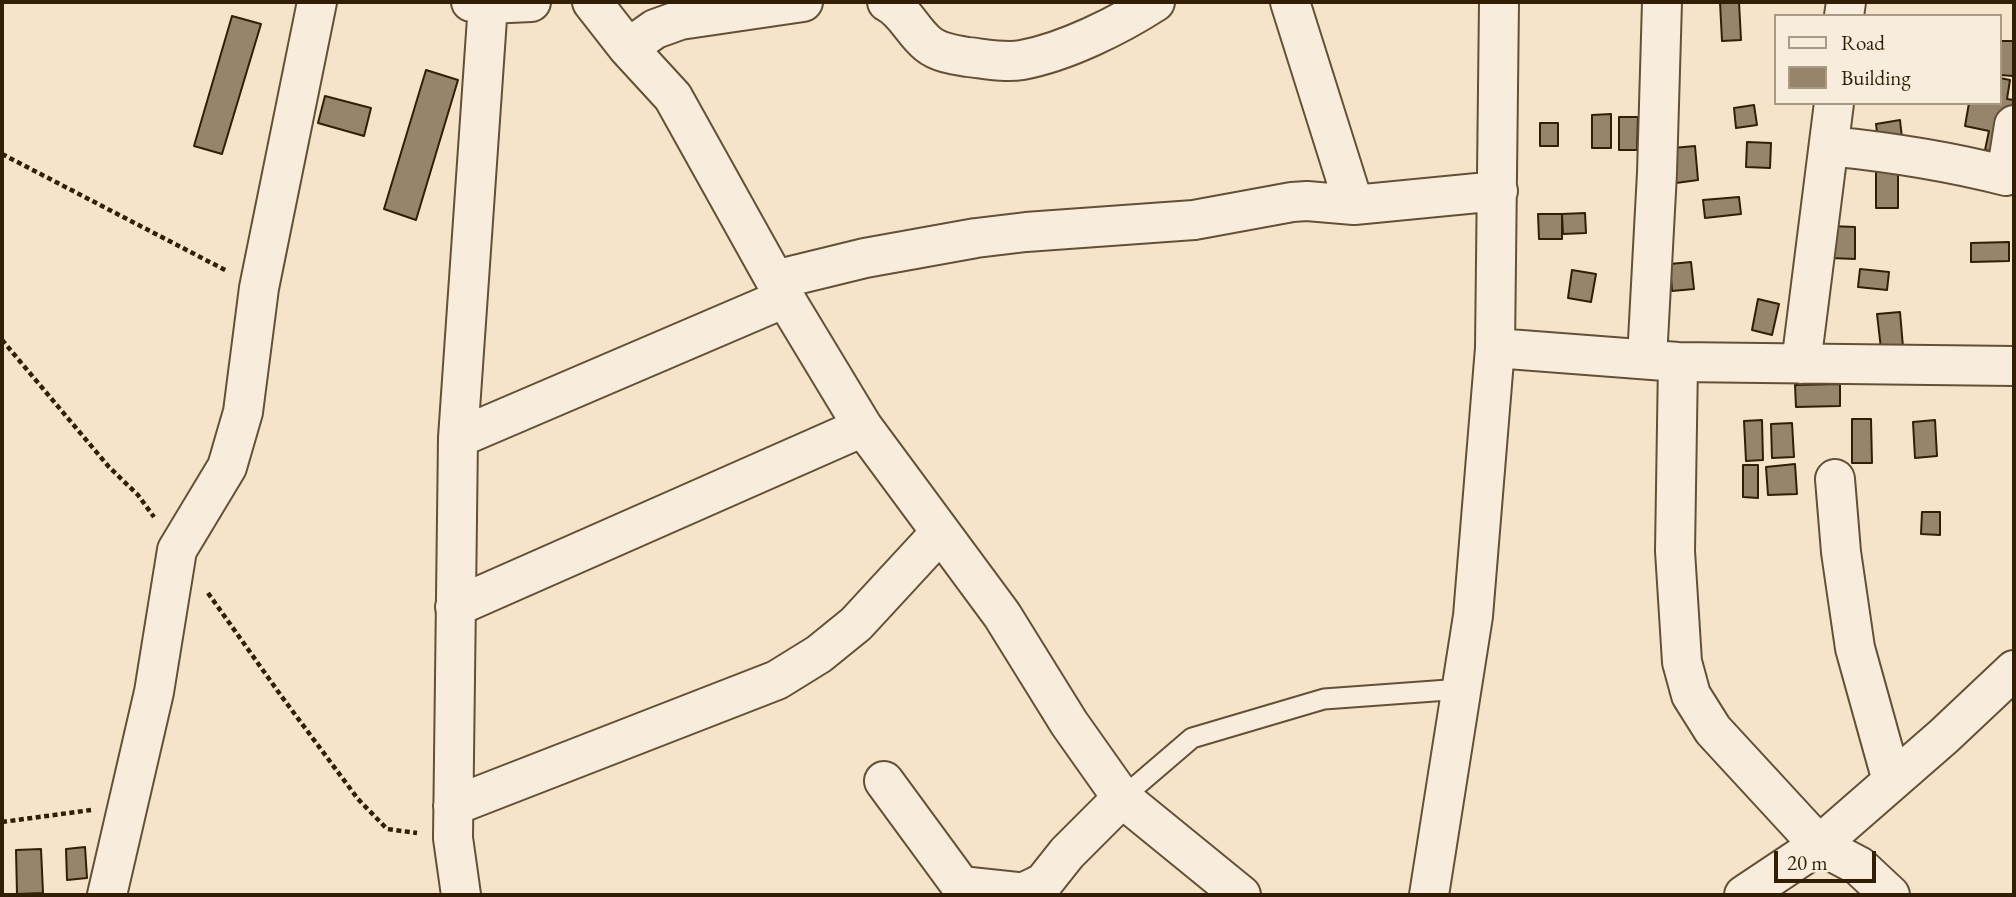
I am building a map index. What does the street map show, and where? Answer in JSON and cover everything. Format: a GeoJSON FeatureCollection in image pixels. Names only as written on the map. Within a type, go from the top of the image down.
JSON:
{"type":"FeatureCollection","features":[{"type":"Feature","properties":{"kind":"street"},"geometry":{"type":"LineString","coordinates":[[107,895],[154,691],[177,550],[227,467],[243,412],[259,288],[317,2]]}},
{"type":"Feature","properties":{"kind":"street"},"geometry":{"type":"LineString","coordinates":[[461,895],[453,822],[458,438],[480,3],[531,2]]}},
{"type":"Feature","properties":{"kind":"street"},"geometry":{"type":"LineString","coordinates":[[592,2],[628,48],[673,97],[780,289],[863,427],[1002,615],[1069,723],[1122,798],[1241,895]]}},
{"type":"Feature","properties":{"kind":"street"},"geometry":{"type":"LineString","coordinates":[[628,48],[655,29],[680,20],[803,2]]}},
{"type":"Feature","properties":{"kind":"street"},"geometry":{"type":"LineString","coordinates":[[887,2],[905,16],[928,44],[945,52],[994,60],[1020,60],[1062,50],[1155,2]]}},
{"type":"Feature","properties":{"kind":"street"},"geometry":{"type":"LineString","coordinates":[[1290,2],[1354,205]]}},
{"type":"Feature","properties":{"kind":"street"},"geometry":{"type":"LineString","coordinates":[[1429,895],[1474,616],[1495,348],[1499,2]]}},
{"type":"Feature","properties":{"kind":"street"},"geometry":{"type":"LineString","coordinates":[[1662,2],[1657,173],[1662,360],[1682,662],[1691,695],[1713,730],[1819,845],[1859,866],[1890,895]]}},
{"type":"Feature","properties":{"kind":"street"},"geometry":{"type":"LineString","coordinates":[[1801,364],[1834,105]]}},
{"type":"Feature","properties":{"kind":"street"},"geometry":{"type":"LineString","coordinates":[[1829,146],[1957,163],[2006,176],[2014,125]]}},
{"type":"Feature","properties":{"kind":"street"},"geometry":{"type":"LineString","coordinates":[[458,438],[780,289],[864,258],[976,238],[1194,220],[1292,202],[1354,205],[1498,191]]}},
{"type":"Feature","properties":{"kind":"street"},"geometry":{"type":"LineString","coordinates":[[1495,348],[1662,360],[2014,366]]}},
{"type":"Feature","properties":{"kind":"street"},"geometry":{"type":"LineString","coordinates":[[455,607],[863,427]]}},
{"type":"Feature","properties":{"kind":"street"},"geometry":{"type":"LineString","coordinates":[[1835,480],[1841,552],[1855,648],[1892,780]]}},
{"type":"Feature","properties":{"kind":"street"},"geometry":{"type":"LineString","coordinates":[[453,822],[778,680],[819,654],[856,624],[940,533]]}},
{"type":"Feature","properties":{"kind":"street"},"geometry":{"type":"LineString","coordinates":[[1744,895],[1819,845],[1944,736],[2014,670]]}},
{"type":"Feature","properties":{"kind":"street"},"geometry":{"type":"LineString","coordinates":[[884,780],[961,890],[1024,892],[1044,882],[1067,853],[1122,798]]}},
{"type":"Feature","properties":{"kind":"lane"},"geometry":{"type":"LineString","coordinates":[[1122,798],[1192,738],[1324,699],[1462,689]]}},
{"type":"Feature","properties":{"kind":"path"},"geometry":{"type":"LineString","coordinates":[[2,154],[259,288]]}},
{"type":"Feature","properties":{"kind":"path"},"geometry":{"type":"LineString","coordinates":[[2,340],[109,467],[138,495],[282,697],[365,806],[387,829],[453,822]]}},
{"type":"Feature","properties":{"kind":"path"},"geometry":{"type":"LineString","coordinates":[[2,822],[128,806]]}},
{"type":"Feature","properties":{"kind":"building"},"geometry":{"type":"Polygon","coordinates":[[[1720,2],[1739,2],[1741,40],[1722,41],[1720,2]]]}},
{"type":"Feature","properties":{"kind":"building"},"geometry":{"type":"Polygon","coordinates":[[[232,16],[261,24],[222,154],[194,146],[232,16]]]}},
{"type":"Feature","properties":{"kind":"building"},"geometry":{"type":"Polygon","coordinates":[[[2002,41],[2014,41],[2013,76],[2002,75],[2002,41]]]}},
{"type":"Feature","properties":{"kind":"building"},"geometry":{"type":"Polygon","coordinates":[[[426,70],[458,80],[416,220],[384,209],[426,70]]]}},
{"type":"Feature","properties":{"kind":"building"},"geometry":{"type":"Polygon","coordinates":[[[2002,78],[2010,80],[2007,99],[2014,100],[2014,155],[1985,150],[1989,131],[1965,126],[1969,105],[2002,105],[2002,78]]]}},
{"type":"Feature","properties":{"kind":"building"},"geometry":{"type":"Polygon","coordinates":[[[325,96],[371,108],[364,136],[318,123],[325,96]]]}},
{"type":"Feature","properties":{"kind":"building"},"geometry":{"type":"Polygon","coordinates":[[[1754,105],[1757,125],[1736,128],[1734,108],[1754,105]]]}},
{"type":"Feature","properties":{"kind":"building"},"geometry":{"type":"Polygon","coordinates":[[[1611,114],[1611,148],[1592,148],[1592,115],[1611,114]]]}},
{"type":"Feature","properties":{"kind":"building"},"geometry":{"type":"Polygon","coordinates":[[[1619,117],[1638,117],[1637,150],[1619,150],[1619,117]]]}},
{"type":"Feature","properties":{"kind":"building"},"geometry":{"type":"Polygon","coordinates":[[[1900,120],[1902,138],[1878,141],[1876,124],[1900,120]]]}},
{"type":"Feature","properties":{"kind":"building"},"geometry":{"type":"Polygon","coordinates":[[[1540,123],[1558,123],[1558,146],[1540,146],[1540,123]]]}},
{"type":"Feature","properties":{"kind":"building"},"geometry":{"type":"Polygon","coordinates":[[[1747,142],[1771,143],[1770,168],[1746,167],[1747,142]]]}},
{"type":"Feature","properties":{"kind":"building"},"geometry":{"type":"Polygon","coordinates":[[[1695,146],[1698,180],[1676,183],[1673,148],[1695,146]]]}},
{"type":"Feature","properties":{"kind":"building"},"geometry":{"type":"Polygon","coordinates":[[[1876,170],[1898,170],[1898,208],[1876,208],[1876,170]]]}},
{"type":"Feature","properties":{"kind":"building"},"geometry":{"type":"Polygon","coordinates":[[[1739,197],[1741,214],[1705,218],[1703,200],[1739,197]]]}},
{"type":"Feature","properties":{"kind":"building"},"geometry":{"type":"Polygon","coordinates":[[[1585,213],[1586,233],[1563,234],[1562,214],[1585,213]]]}},
{"type":"Feature","properties":{"kind":"building"},"geometry":{"type":"Polygon","coordinates":[[[1538,214],[1562,214],[1562,239],[1539,239],[1538,214]]]}},
{"type":"Feature","properties":{"kind":"building"},"geometry":{"type":"Polygon","coordinates":[[[1830,226],[1855,227],[1855,259],[1830,258],[1830,226]]]}},
{"type":"Feature","properties":{"kind":"building"},"geometry":{"type":"Polygon","coordinates":[[[2009,242],[2009,261],[1971,262],[1971,243],[2009,242]]]}},
{"type":"Feature","properties":{"kind":"building"},"geometry":{"type":"Polygon","coordinates":[[[1691,262],[1694,289],[1672,291],[1670,264],[1691,262]]]}},
{"type":"Feature","properties":{"kind":"building"},"geometry":{"type":"Polygon","coordinates":[[[1860,269],[1889,272],[1887,290],[1858,287],[1860,269]]]}},
{"type":"Feature","properties":{"kind":"building"},"geometry":{"type":"Polygon","coordinates":[[[1572,270],[1596,274],[1591,302],[1568,298],[1572,270]]]}},
{"type":"Feature","properties":{"kind":"building"},"geometry":{"type":"Polygon","coordinates":[[[1758,299],[1779,304],[1772,335],[1752,330],[1758,299]]]}},
{"type":"Feature","properties":{"kind":"building"},"geometry":{"type":"Polygon","coordinates":[[[1900,312],[1903,347],[1881,349],[1877,314],[1900,312]]]}},
{"type":"Feature","properties":{"kind":"building"},"geometry":{"type":"Polygon","coordinates":[[[1840,384],[1840,406],[1796,407],[1795,385],[1840,384]]]}},
{"type":"Feature","properties":{"kind":"building"},"geometry":{"type":"Polygon","coordinates":[[[1852,419],[1871,419],[1872,463],[1852,463],[1852,419]]]}},
{"type":"Feature","properties":{"kind":"building"},"geometry":{"type":"Polygon","coordinates":[[[1762,420],[1763,460],[1746,461],[1744,421],[1762,420]]]}},
{"type":"Feature","properties":{"kind":"building"},"geometry":{"type":"Polygon","coordinates":[[[1935,420],[1937,456],[1915,458],[1913,422],[1935,420]]]}},
{"type":"Feature","properties":{"kind":"building"},"geometry":{"type":"Polygon","coordinates":[[[1792,423],[1794,457],[1772,458],[1771,424],[1792,423]]]}},
{"type":"Feature","properties":{"kind":"building"},"geometry":{"type":"Polygon","coordinates":[[[1795,464],[1797,494],[1768,495],[1766,467],[1795,464]]]}},
{"type":"Feature","properties":{"kind":"building"},"geometry":{"type":"Polygon","coordinates":[[[1743,465],[1758,465],[1758,498],[1743,497],[1743,465]]]}},
{"type":"Feature","properties":{"kind":"building"},"geometry":{"type":"Polygon","coordinates":[[[1922,512],[1940,512],[1940,535],[1921,534],[1922,512]]]}},
{"type":"Feature","properties":{"kind":"building"},"geometry":{"type":"Polygon","coordinates":[[[85,847],[87,878],[67,880],[66,849],[85,847]]]}},
{"type":"Feature","properties":{"kind":"building"},"geometry":{"type":"Polygon","coordinates":[[[41,849],[43,893],[17,894],[16,850],[41,849]]]}}]}
